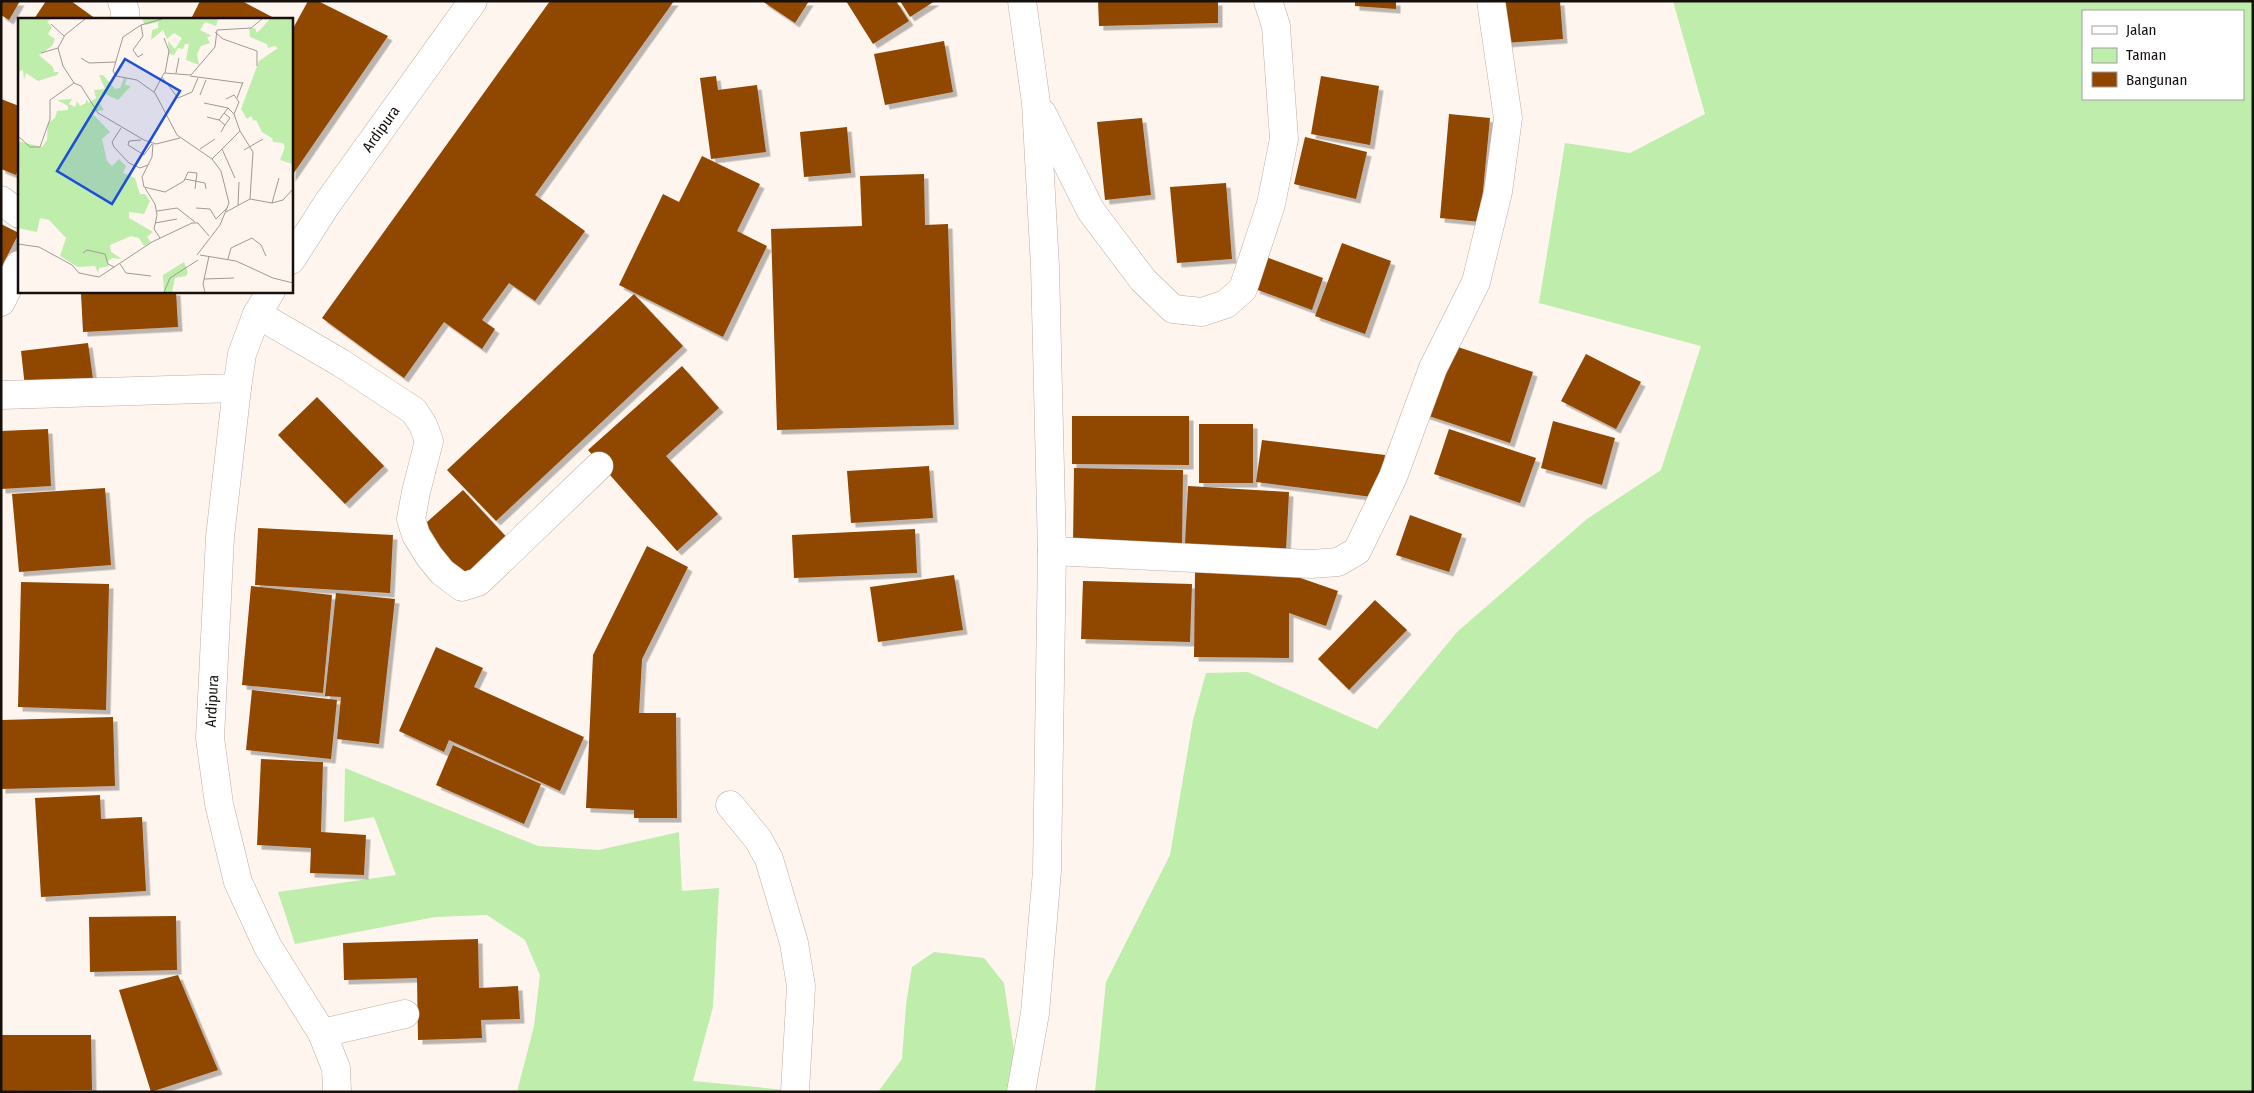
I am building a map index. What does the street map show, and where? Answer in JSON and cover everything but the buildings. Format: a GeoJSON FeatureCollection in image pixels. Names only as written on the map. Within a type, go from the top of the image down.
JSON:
{"type":"FeatureCollection","features":[{"type":"Feature","properties":{"kind":"street"},"geometry":{"type":"LineString","coordinates":[[122,1],[126,11],[125,18]]}},
{"type":"Feature","properties":{"kind":"street","name":"Ardipura"},"geometry":{"type":"LineString","coordinates":[[292,258],[327,204],[473,1]]}},
{"type":"Feature","properties":{"kind":"street"},"geometry":{"type":"LineString","coordinates":[[1021,1092],[1035,1013],[1047,871],[1052,551],[1045,267],[1036,103],[1022,1]]}},
{"type":"Feature","properties":{"kind":"street"},"geometry":{"type":"LineString","coordinates":[[1036,103],[1092,211],[1143,280],[1173,309],[1202,312],[1226,304],[1242,289],[1271,204],[1284,139],[1276,26],[1268,1]]}},
{"type":"Feature","properties":{"kind":"street"},"geometry":{"type":"LineString","coordinates":[[1052,551],[1311,564],[1338,562],[1357,550],[1393,477],[1433,368],[1476,282],[1498,192],[1508,118],[1491,1]]}},
{"type":"Feature","properties":{"kind":"street"},"geometry":{"type":"LineString","coordinates":[[1,200],[18,213]]}},
{"type":"Feature","properties":{"kind":"street"},"geometry":{"type":"LineString","coordinates":[[1,302],[18,267]]}},
{"type":"Feature","properties":{"kind":"street"},"geometry":{"type":"LineString","coordinates":[[264,302],[341,363],[414,412],[423,425],[429,441],[416,492],[412,519],[416,535],[442,572],[462,587],[478,582],[599,466]]}},
{"type":"Feature","properties":{"kind":"street","name":"Ardipura"},"geometry":{"type":"LineString","coordinates":[[264,302],[242,354],[237,388],[220,538],[210,738],[219,804],[238,882],[268,947],[322,1033],[336,1068],[337,1092]]}},
{"type":"Feature","properties":{"kind":"street"},"geometry":{"type":"LineString","coordinates":[[1,395],[237,388]]}},
{"type":"Feature","properties":{"kind":"street"},"geometry":{"type":"LineString","coordinates":[[730,805],[758,839],[768,859],[794,943],[801,986],[795,1092]]}},
{"type":"Feature","properties":{"kind":"street"},"geometry":{"type":"LineString","coordinates":[[322,1033],[405,1014]]}},
{"type":"Feature","properties":{"kind":"green space"},"geometry":{"type":"Polygon","coordinates":[[[1673,1],[2253,1],[2253,1092],[1095,1092],[1106,982],[1170,855],[1193,720],[1206,673],[1248,672],[1377,729],[1457,632],[1587,519],[1661,470],[1701,346],[1539,303],[1565,143],[1630,153],[1705,114],[1673,1]]]}},
{"type":"Feature","properties":{"kind":"green space"},"geometry":{"type":"Polygon","coordinates":[[[345,768],[538,846],[599,850],[679,832],[682,891],[719,888],[713,1007],[693,1081],[807,1092],[517,1092],[534,1026],[540,975],[525,940],[487,915],[435,917],[295,944],[278,892],[396,875],[374,817],[344,822],[345,768]]]}},
{"type":"Feature","properties":{"kind":"green space"},"geometry":{"type":"Polygon","coordinates":[[[934,952],[984,958],[1004,983],[1020,1092],[878,1092],[902,1059],[906,1005],[912,967],[934,952]]]}}]}
